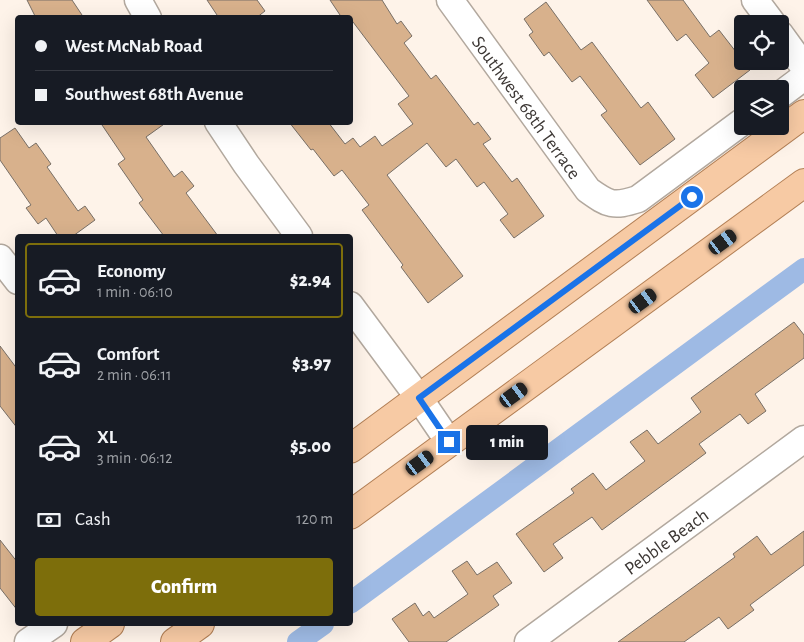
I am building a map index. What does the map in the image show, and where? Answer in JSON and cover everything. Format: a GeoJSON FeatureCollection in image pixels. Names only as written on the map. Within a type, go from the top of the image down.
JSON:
{"type":"FeatureCollection","features":[{"type":"Feature","properties":{"kind":"main road"},"geometry":{"type":"LineString","coordinates":[[353,446],[804,114]]}},
{"type":"Feature","properties":{"kind":"main road"},"geometry":{"type":"LineString","coordinates":[[353,512],[804,183]]}},
{"type":"Feature","properties":{"kind":"main road"},"geometry":{"type":"LineString","coordinates":[[85,642],[107,626]]}},
{"type":"Feature","properties":{"kind":"main road"},"geometry":{"type":"LineString","coordinates":[[175,642],[197,626]]}},
{"type":"Feature","properties":{"kind":"street"},"geometry":{"type":"LineString","coordinates":[[138,0],[146,15]]}},
{"type":"Feature","properties":{"kind":"street","name":"Southwest 68th Terrace"},"geometry":{"type":"LineString","coordinates":[[450,0],[588,190],[613,204],[625,204],[638,199],[734,128]]}},
{"type":"Feature","properties":{"kind":"street"},"geometry":{"type":"LineString","coordinates":[[756,0],[767,15]]}},
{"type":"Feature","properties":{"kind":"street"},"geometry":{"type":"LineString","coordinates":[[789,46],[804,66]]}},
{"type":"Feature","properties":{"kind":"street"},"geometry":{"type":"LineString","coordinates":[[789,88],[804,77]]}},
{"type":"Feature","properties":{"kind":"street"},"geometry":{"type":"LineString","coordinates":[[220,125],[298,234]]}},
{"type":"Feature","properties":{"kind":"street"},"geometry":{"type":"LineString","coordinates":[[0,258],[15,277]]}},
{"type":"Feature","properties":{"kind":"street"},"geometry":{"type":"LineString","coordinates":[[353,309],[449,442]]}},
{"type":"Feature","properties":{"kind":"street","name":"Pebble Beach"},"geometry":{"type":"LineString","coordinates":[[528,642],[804,439]]}},
{"type":"Feature","properties":{"kind":"street"},"geometry":{"type":"LineString","coordinates":[[28,642],[51,626]]}},
{"type":"Feature","properties":{"kind":"building"},"geometry":{"type":"Polygon","coordinates":[[[27,0],[72,0],[82,15],[34,15],[27,0]]]}},
{"type":"Feature","properties":{"kind":"building"},"geometry":{"type":"Polygon","coordinates":[[[207,0],[257,0],[265,11],[260,15],[217,15],[207,0]]]}},
{"type":"Feature","properties":{"kind":"building"},"geometry":{"type":"Polygon","coordinates":[[[330,0],[382,0],[397,24],[401,21],[412,36],[404,43],[431,79],[436,75],[474,125],[478,122],[491,139],[483,144],[512,182],[517,178],[544,216],[514,238],[500,220],[508,214],[484,182],[477,187],[456,159],[446,167],[427,143],[387,175],[463,276],[428,303],[401,267],[403,265],[362,210],[369,205],[342,170],[334,176],[291,125],[330,125],[345,144],[353,138],[360,147],[375,136],[382,146],[413,124],[398,104],[409,96],[353,22],[353,15],[340,15],[330,0]]]}},
{"type":"Feature","properties":{"kind":"building"},"geometry":{"type":"Polygon","coordinates":[[[647,0],[683,0],[710,37],[719,30],[734,49],[734,70],[750,70],[734,80],[734,82],[713,98],[695,75],[709,63],[686,34],[677,41],[647,0]]]}},
{"type":"Feature","properties":{"kind":"building"},"geometry":{"type":"Polygon","coordinates":[[[546,2],[581,50],[592,42],[641,108],[648,102],[675,139],[640,165],[601,115],[607,111],[580,76],[572,82],[549,52],[544,56],[529,35],[533,32],[524,19],[546,2]]]}},
{"type":"Feature","properties":{"kind":"building"},"geometry":{"type":"Polygon","coordinates":[[[102,125],[163,125],[146,137],[174,177],[182,171],[194,186],[186,193],[217,234],[162,234],[139,203],[143,200],[118,164],[125,159],[102,125]]]}},
{"type":"Feature","properties":{"kind":"building"},"geometry":{"type":"Polygon","coordinates":[[[15,128],[29,148],[36,143],[51,164],[47,167],[78,211],[85,206],[95,220],[76,234],[57,234],[46,218],[38,224],[26,208],[31,205],[0,160],[0,138],[15,128]]]}},
{"type":"Feature","properties":{"kind":"building"},"geometry":{"type":"Polygon","coordinates":[[[794,322],[804,335],[804,358],[755,394],[766,411],[748,424],[740,414],[699,444],[706,453],[602,530],[592,517],[553,544],[563,558],[544,572],[516,534],[574,493],[571,489],[593,473],[606,490],[645,461],[630,442],[647,430],[658,444],[701,412],[691,398],[794,322]]]}},
{"type":"Feature","properties":{"kind":"building"},"geometry":{"type":"Polygon","coordinates":[[[0,346],[15,366],[15,425],[0,406],[0,346]]]}},
{"type":"Feature","properties":{"kind":"building"},"geometry":{"type":"Polygon","coordinates":[[[804,531],[804,565],[750,605],[754,610],[728,629],[719,617],[684,642],[618,642],[735,557],[733,554],[757,536],[771,555],[804,531]]]}},
{"type":"Feature","properties":{"kind":"building"},"geometry":{"type":"Polygon","coordinates":[[[0,540],[15,559],[15,607],[0,588],[0,540]]]}},
{"type":"Feature","properties":{"kind":"building"},"geometry":{"type":"Polygon","coordinates":[[[467,561],[477,575],[497,562],[512,583],[493,596],[499,605],[446,642],[409,642],[392,619],[415,603],[423,616],[429,611],[434,618],[468,594],[452,571],[467,561]]]}},
{"type":"Feature","properties":{"kind":"waterway"},"geometry":{"type":"LineString","coordinates":[[353,601],[804,269]]}},
{"type":"Feature","properties":{"kind":"waterway"},"geometry":{"type":"LineString","coordinates":[[298,642],[320,626]]}},
{"type":"Feature","properties":{"kind":"route"},"geometry":{"type":"LineString","coordinates":[[449,442],[419,398],[692,197]]}}]}
